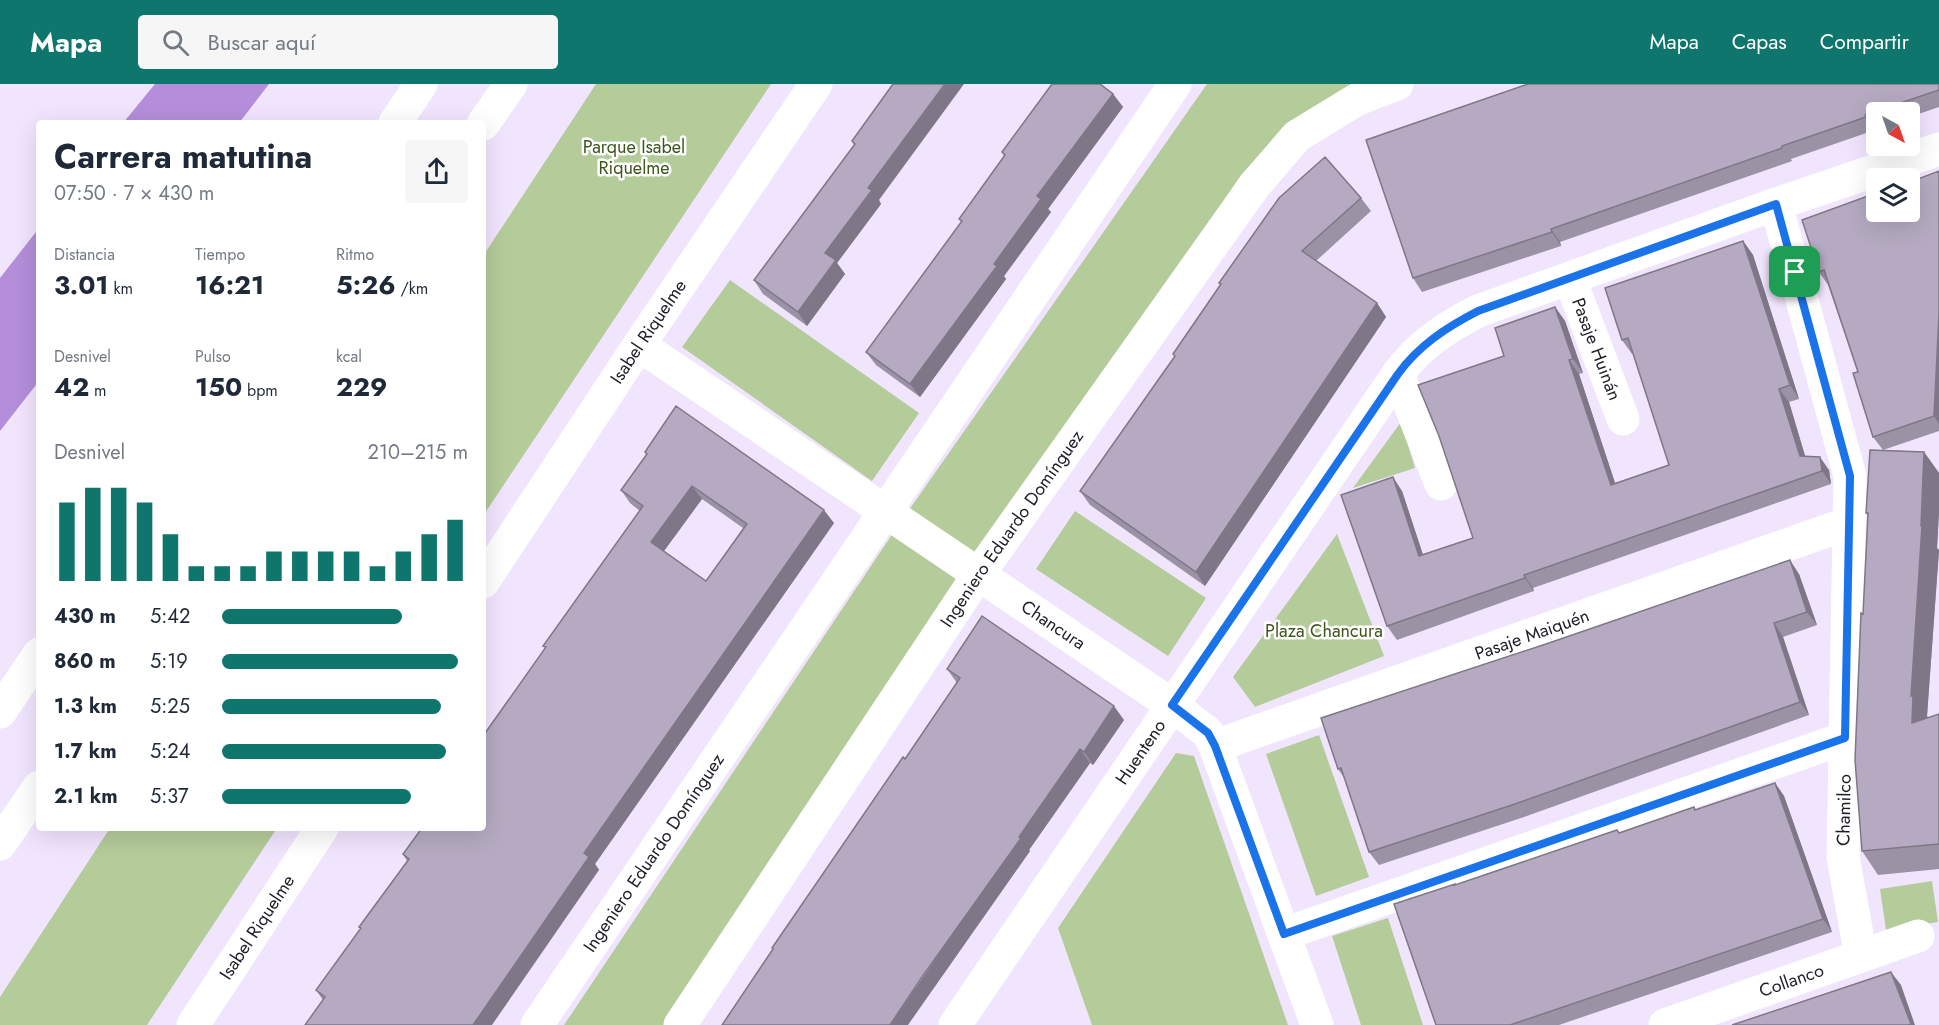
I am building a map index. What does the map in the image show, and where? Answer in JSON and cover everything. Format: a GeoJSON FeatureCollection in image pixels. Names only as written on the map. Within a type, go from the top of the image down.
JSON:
{"type":"FeatureCollection","features":[{"type":"Feature","properties":{"kind":"main road"},"geometry":{"type":"LineString","coordinates":[[397,120],[421,84]]}},
{"type":"Feature","properties":{"kind":"main road"},"geometry":{"type":"LineString","coordinates":[[486,120],[511,84]]}},
{"type":"Feature","properties":{"kind":"main road","name":"Isabel Riquelme"},"geometry":{"type":"LineString","coordinates":[[486,577],[639,345],[816,84]]}},
{"type":"Feature","properties":{"kind":"main road","name":"Ingeniero Eduardo Domínguez"},"geometry":{"type":"LineString","coordinates":[[537,1025],[1175,84]]}},
{"type":"Feature","properties":{"kind":"main road","name":"Ingeniero Eduardo Domínguez"},"geometry":{"type":"LineString","coordinates":[[680,1025],[978,575],[1254,186],[1297,136],[1356,100],[1396,84]]}},
{"type":"Feature","properties":{"kind":"main road","name":"Huenteno"},"geometry":{"type":"LineString","coordinates":[[955,1025],[1398,374],[1417,351],[1455,323],[1478,311],[1776,204],[1939,149]]}},
{"type":"Feature","properties":{"kind":"main road","name":"Chamilco"},"geometry":{"type":"LineString","coordinates":[[1776,204],[1850,476],[1843,857],[1861,956]]}},
{"type":"Feature","properties":{"kind":"main road","name":"Pasaje Huinán"},"geometry":{"type":"LineString","coordinates":[[1570,279],[1623,419]]}},
{"type":"Feature","properties":{"kind":"main road","name":"Chancura"},"geometry":{"type":"LineString","coordinates":[[639,345],[1172,705],[1208,733],[1215,746],[1317,1025]]}},
{"type":"Feature","properties":{"kind":"main road"},"geometry":{"type":"LineString","coordinates":[[1398,374],[1441,483]]}},
{"type":"Feature","properties":{"kind":"main road","name":"Pasaje Maiquén"},"geometry":{"type":"LineString","coordinates":[[1215,746],[1849,524]]}},
{"type":"Feature","properties":{"kind":"main road"},"geometry":{"type":"LineString","coordinates":[[0,712],[36,658]]}},
{"type":"Feature","properties":{"kind":"main road"},"geometry":{"type":"LineString","coordinates":[[1284,934],[1845,738]]}},
{"type":"Feature","properties":{"kind":"main road"},"geometry":{"type":"LineString","coordinates":[[0,844],[36,790]]}},
{"type":"Feature","properties":{"kind":"main road","name":"Isabel Riquelme"},"geometry":{"type":"LineString","coordinates":[[193,1025],[320,831]]}},
{"type":"Feature","properties":{"kind":"main road","name":"Collanco"},"geometry":{"type":"LineString","coordinates":[[1665,1025],[1918,936]]}},
{"type":"Feature","properties":{"kind":"green space","name":"Parque Isabel Riquelme"},"geometry":{"type":"Polygon","coordinates":[[[596,84],[771,84],[486,512],[486,251],[596,84]]]}},
{"type":"Feature","properties":{"kind":"green space"},"geometry":{"type":"Polygon","coordinates":[[[1207,84],[1352,84],[1287,124],[1241,175],[668,1025],[564,1025],[895,530],[1207,84]]]}},
{"type":"Feature","properties":{"kind":"green space"},"geometry":{"type":"Polygon","coordinates":[[[730,280],[919,413],[872,481],[682,347],[730,280]]]}},
{"type":"Feature","properties":{"kind":"green space"},"geometry":{"type":"Polygon","coordinates":[[[1401,422],[1415,468],[1353,488],[1401,422]]]}},
{"type":"Feature","properties":{"kind":"green space"},"geometry":{"type":"Polygon","coordinates":[[[1075,511],[1206,598],[1168,656],[1036,569],[1075,511]]]}},
{"type":"Feature","properties":{"kind":"green space","name":"Plaza Chancura"},"geometry":{"type":"Polygon","coordinates":[[[1337,534],[1384,656],[1255,707],[1233,677],[1337,534]]]}},
{"type":"Feature","properties":{"kind":"green space"},"geometry":{"type":"Polygon","coordinates":[[[1319,735],[1369,877],[1316,896],[1266,754],[1319,735]]]}},
{"type":"Feature","properties":{"kind":"green space"},"geometry":{"type":"Polygon","coordinates":[[[1176,753],[1194,756],[1288,1025],[1092,1025],[1058,928],[1176,753]]]}},
{"type":"Feature","properties":{"kind":"green space"},"geometry":{"type":"Polygon","coordinates":[[[108,831],[275,831],[147,1025],[0,1025],[0,997],[108,831]]]}},
{"type":"Feature","properties":{"kind":"green space"},"geometry":{"type":"Polygon","coordinates":[[[1932,881],[1938,922],[1886,930],[1880,889],[1932,881]]]}},
{"type":"Feature","properties":{"kind":"green space"},"geometry":{"type":"Polygon","coordinates":[[[1388,918],[1423,1025],[1361,1025],[1332,936],[1388,918]]]}},
{"type":"Feature","properties":{"kind":"shaded area"},"geometry":{"type":"Polygon","coordinates":[[[155,84],[269,84],[241,120],[125,120],[155,84]]]}},
{"type":"Feature","properties":{"kind":"shaded area"},"geometry":{"type":"Polygon","coordinates":[[[36,232],[36,385],[0,431],[0,278],[36,232]]]}},
{"type":"Feature","properties":{"kind":"building"},"geometry":{"type":"Polygon","coordinates":[[[893,84],[945,84],[868,188],[872,190],[825,253],[836,260],[798,312],[754,280],[855,144],[852,141],[893,84]]]}},
{"type":"Feature","properties":{"kind":"building"},"geometry":{"type":"Polygon","coordinates":[[[1052,84],[1100,84],[1113,94],[1037,196],[1041,199],[994,264],[997,266],[910,384],[866,352],[962,221],[959,219],[1005,155],[1002,152],[1052,84]]]}},
{"type":"Feature","properties":{"kind":"building"},"geometry":{"type":"Polygon","coordinates":[[[1528,84],[1939,84],[1939,90],[1903,102],[1866,102],[1866,117],[1551,229],[1552,232],[1413,278],[1366,140],[1528,84]]]}},
{"type":"Feature","properties":{"kind":"building"},"geometry":{"type":"Polygon","coordinates":[[[1325,157],[1361,198],[1302,251],[1377,303],[1196,572],[1080,491],[1175,356],[1173,354],[1221,284],[1219,283],[1279,198],[1325,157]]]}},
{"type":"Feature","properties":{"kind":"building"},"geometry":{"type":"Polygon","coordinates":[[[1939,171],[1939,314],[1934,416],[1873,437],[1853,373],[1858,372],[1824,270],[1819,272],[1802,220],[1866,197],[1866,222],[1920,222],[1920,178],[1939,171]]]}},
{"type":"Feature","properties":{"kind":"building"},"geometry":{"type":"Polygon","coordinates":[[[1743,241],[1790,385],[1779,389],[1800,456],[1820,457],[1822,471],[1524,575],[1525,578],[1387,626],[1341,495],[1393,477],[1419,556],[1473,538],[1439,436],[1418,385],[1504,356],[1495,328],[1555,307],[1573,359],[1569,360],[1611,485],[1669,465],[1628,338],[1622,340],[1605,288],[1743,241]]]}},
{"type":"Feature","properties":{"kind":"building"},"geometry":{"type":"Polygon","coordinates":[[[676,406],[824,510],[584,853],[589,857],[473,1025],[305,1025],[325,997],[316,990],[409,859],[403,854],[420,831],[486,831],[486,732],[546,647],[543,646],[643,506],[621,490],[647,454],[645,452],[676,406]],[[692,486],[651,542],[706,581],[747,524],[692,486]]]}},
{"type":"Feature","properties":{"kind":"building"},"geometry":{"type":"Polygon","coordinates":[[[1870,450],[1924,452],[1922,526],[1911,696],[1913,696],[1912,723],[1939,714],[1939,844],[1862,851],[1855,760],[1870,450]]]}},
{"type":"Feature","properties":{"kind":"building"},"geometry":{"type":"Polygon","coordinates":[[[1790,560],[1807,612],[1774,623],[1800,702],[1515,804],[1369,852],[1341,768],[1338,769],[1321,718],[1790,560]]]}},
{"type":"Feature","properties":{"kind":"building"},"geometry":{"type":"Polygon","coordinates":[[[982,616],[1114,706],[1084,752],[1080,749],[1019,837],[1021,838],[890,1025],[722,1025],[903,757],[905,759],[960,678],[947,669],[982,616]]]}},
{"type":"Feature","properties":{"kind":"building"},"geometry":{"type":"Polygon","coordinates":[[[1775,783],[1823,919],[1510,1025],[1436,1025],[1394,904],[1617,830],[1619,833],[1694,807],[1695,810],[1775,783]]]}},
{"type":"Feature","properties":{"kind":"building"},"geometry":{"type":"Polygon","coordinates":[[[1891,972],[1911,1024],[1732,1025],[1891,972]]]}},
{"type":"Feature","properties":{"kind":"route"},"geometry":{"type":"LineString","coordinates":[[1776,204],[1795,272],[1850,476],[1845,738],[1284,934],[1215,746],[1208,733],[1172,705],[1403,366],[1433,337],[1478,311],[1776,204]]}}]}
